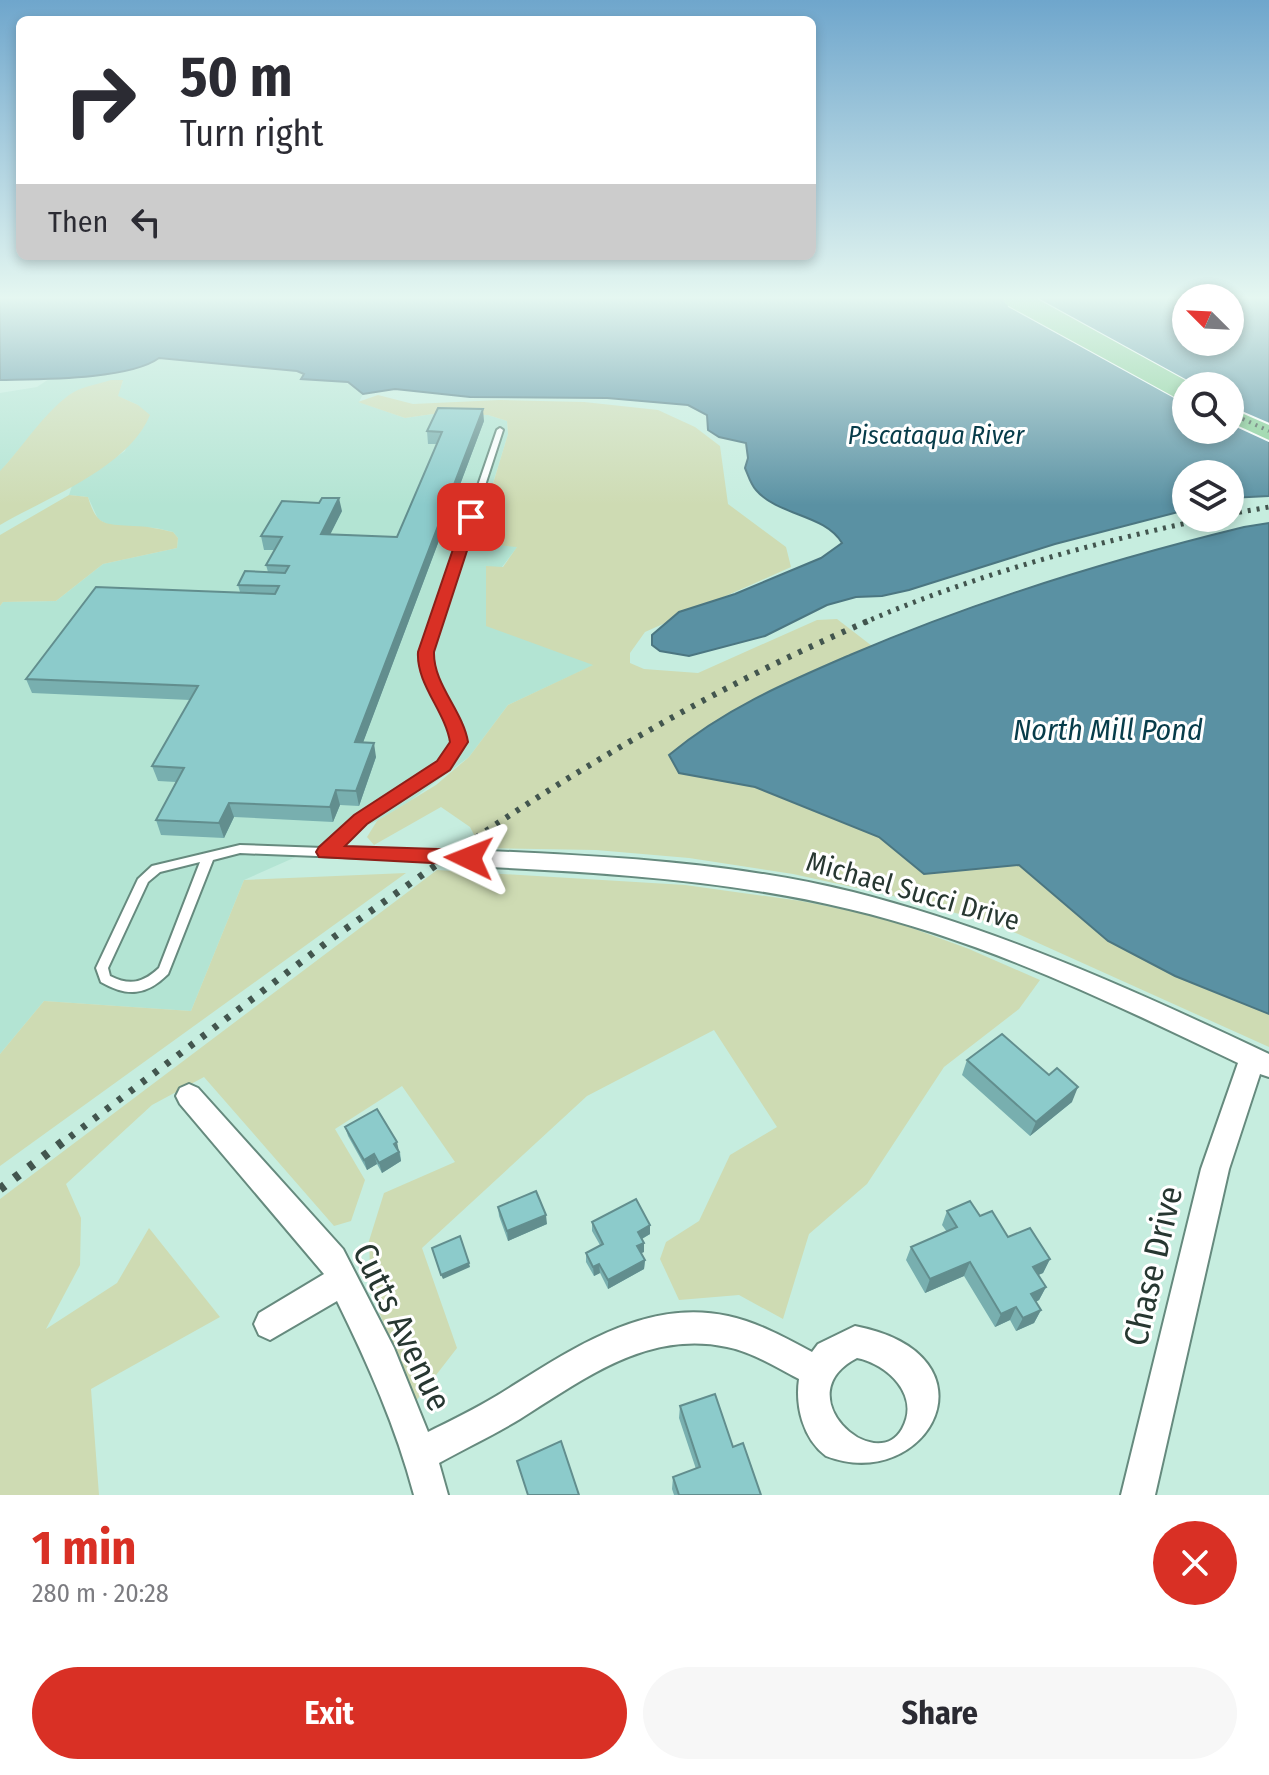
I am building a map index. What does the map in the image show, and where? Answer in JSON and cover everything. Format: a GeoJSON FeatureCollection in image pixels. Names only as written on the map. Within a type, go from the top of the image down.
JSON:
{"type":"FeatureCollection","features":[{"type":"Feature","properties":{"kind":"main road"},"geometry":{"type":"LineString","coordinates":[[1138,366],[1172,384]]}},
{"type":"Feature","properties":{"kind":"main road"},"geometry":{"type":"LineString","coordinates":[[1244,421],[1269,433]]}},
{"type":"Feature","properties":{"kind":"street","name":"Michael Succi Drive"},"geometry":{"type":"LineString","coordinates":[[469,858],[667,869],[788,887],[887,910],[1000,947],[1261,1062]]}},
{"type":"Feature","properties":{"kind":"street","name":"Chase Drive"},"geometry":{"type":"LineString","coordinates":[[1138,1495],[1215,1169],[1240,1090],[1261,1062]]}},
{"type":"Feature","properties":{"kind":"street","name":"Cutts Avenue"},"geometry":{"type":"LineString","coordinates":[[189,1096],[332,1259],[383,1359],[420,1455],[431,1495]]}},
{"type":"Feature","properties":{"kind":"street"},"geometry":{"type":"LineString","coordinates":[[270,1324],[344,1279]]}},
{"type":"Feature","properties":{"kind":"street"},"geometry":{"type":"LineString","coordinates":[[420,1455],[502,1411],[594,1354],[625,1339],[658,1330],[692,1327],[726,1331],[759,1342],[816,1371]]}},
{"type":"Feature","properties":{"kind":"lane"},"geometry":{"type":"LineString","coordinates":[[326,852],[361,819],[444,766],[459,742],[457,730],[425,664],[426,652],[500,430]]}},
{"type":"Feature","properties":{"kind":"lane"},"geometry":{"type":"LineString","coordinates":[[208,857],[164,971],[152,984],[136,988],[120,988],[105,979],[102,968],[144,879],[156,869],[240,849],[469,858]]}},
{"type":"Feature","properties":{"kind":"shaded area"},"geometry":{"type":"Polygon","coordinates":[[[142,366],[241,366],[297,371],[305,374],[302,379],[348,382],[363,394],[359,402],[405,418],[433,414],[488,415],[507,421],[508,434],[475,542],[518,546],[502,567],[594,665],[508,705],[469,757],[410,801],[377,821],[244,880],[191,1011],[44,1001],[0,1054],[0,606],[3,602],[56,601],[103,564],[177,548],[178,538],[173,532],[110,526],[98,519],[88,497],[69,495],[72,486],[125,451],[138,405],[117,396],[123,381],[47,416],[0,472],[0,393],[37,387],[49,379],[95,375],[142,366]]]}},
{"type":"Feature","properties":{"kind":"shaded area"},"geometry":{"type":"Polygon","coordinates":[[[111,380],[123,380],[118,396],[138,405],[150,415],[139,434],[106,466],[0,525],[0,471],[59,403],[84,388],[111,380]]]}},
{"type":"Feature","properties":{"kind":"shaded area"},"geometry":{"type":"Polygon","coordinates":[[[378,395],[413,404],[500,400],[584,402],[658,410],[695,427],[720,446],[728,504],[786,547],[791,567],[645,632],[630,653],[630,663],[644,669],[698,673],[817,620],[837,619],[872,646],[766,693],[716,721],[669,755],[679,773],[755,787],[879,837],[924,874],[1019,865],[1108,941],[1175,976],[1269,1014],[1269,1047],[996,924],[893,896],[793,874],[689,858],[596,850],[481,848],[470,827],[441,807],[374,845],[367,837],[377,821],[436,785],[469,757],[508,705],[593,665],[486,626],[486,566],[503,567],[517,547],[475,543],[508,434],[507,421],[488,415],[433,414],[405,418],[358,402],[378,395]]]}},
{"type":"Feature","properties":{"kind":"shaded area"},"geometry":{"type":"Polygon","coordinates":[[[69,495],[88,497],[95,514],[103,522],[173,532],[178,538],[177,548],[103,564],[56,601],[3,602],[0,606],[0,535],[69,495]]]}},
{"type":"Feature","properties":{"kind":"shaded area"},"geometry":{"type":"Polygon","coordinates":[[[437,870],[685,885],[801,901],[882,917],[969,949],[1040,980],[1019,1009],[944,1067],[867,1184],[809,1234],[783,1319],[739,1295],[679,1300],[660,1259],[666,1242],[699,1221],[730,1155],[777,1127],[714,1030],[587,1096],[422,1248],[457,1348],[416,1401],[371,1293],[369,1241],[384,1193],[455,1162],[402,1086],[335,1129],[365,1180],[351,1221],[334,1226],[204,1077],[152,1105],[66,1184],[81,1218],[80,1265],[46,1329],[117,1283],[149,1228],[220,1317],[91,1389],[99,1495],[0,1495],[0,1199],[437,870]]]}},
{"type":"Feature","properties":{"kind":"shaded area"},"geometry":{"type":"Polygon","coordinates":[[[406,873],[0,1166],[0,1054],[44,1001],[191,1011],[244,880],[406,873]]]}},
{"type":"Feature","properties":{"kind":"water"},"geometry":{"type":"Polygon","coordinates":[[[0,366],[143,366],[106,374],[0,380],[0,366]]]}},
{"type":"Feature","properties":{"kind":"water","name":"Piscataqua River"},"geometry":{"type":"Polygon","coordinates":[[[241,366],[1269,366],[1269,496],[1244,497],[1244,460],[1172,460],[1172,514],[1055,544],[909,590],[882,596],[856,597],[827,605],[765,636],[689,656],[660,651],[652,645],[652,635],[679,612],[735,594],[821,558],[842,543],[824,526],[776,505],[754,488],[745,468],[748,458],[746,443],[719,437],[708,430],[707,415],[688,405],[607,398],[470,397],[395,389],[363,394],[348,382],[301,379],[304,374],[241,366]]]}},
{"type":"Feature","properties":{"kind":"water","name":"North Mill Pond"},"geometry":{"type":"Polygon","coordinates":[[[1269,523],[1269,1014],[1175,976],[1108,941],[1019,865],[924,874],[879,837],[755,787],[679,773],[669,755],[711,724],[756,698],[898,635],[995,599],[1094,568],[1225,532],[1244,532],[1244,527],[1269,523]]]}},
{"type":"Feature","properties":{"kind":"building"},"geometry":{"type":"Polygon","coordinates":[[[438,408],[483,409],[355,742],[374,743],[356,791],[336,790],[330,807],[229,803],[219,823],[156,820],[184,768],[152,766],[198,686],[26,679],[96,587],[275,594],[279,586],[238,585],[245,571],[285,573],[289,566],[266,565],[282,537],[261,536],[282,501],[319,503],[322,498],[339,498],[321,534],[397,537],[442,432],[427,431],[438,408]]]}},
{"type":"Feature","properties":{"kind":"building"},"geometry":{"type":"Polygon","coordinates":[[[1002,1034],[1049,1075],[1057,1068],[1078,1087],[1036,1122],[967,1060],[1002,1034]]]}},
{"type":"Feature","properties":{"kind":"building"},"geometry":{"type":"Polygon","coordinates":[[[377,1109],[397,1142],[394,1144],[399,1152],[379,1163],[374,1154],[364,1160],[345,1127],[377,1109]]]}},
{"type":"Feature","properties":{"kind":"building"},"geometry":{"type":"Polygon","coordinates":[[[536,1191],[546,1215],[507,1231],[498,1207],[536,1191]]]}},
{"type":"Feature","properties":{"kind":"building"},"geometry":{"type":"Polygon","coordinates":[[[636,1199],[650,1225],[638,1232],[644,1243],[637,1246],[645,1260],[608,1280],[599,1264],[593,1267],[586,1253],[603,1244],[592,1222],[636,1199]]]}},
{"type":"Feature","properties":{"kind":"building"},"geometry":{"type":"Polygon","coordinates":[[[970,1201],[980,1216],[992,1211],[1008,1237],[1030,1228],[1050,1259],[1033,1267],[1046,1287],[1031,1294],[1041,1310],[1023,1318],[1016,1307],[1001,1314],[970,1262],[930,1279],[911,1247],[957,1227],[947,1211],[970,1201]]]}},
{"type":"Feature","properties":{"kind":"building"},"geometry":{"type":"Polygon","coordinates":[[[460,1236],[469,1263],[441,1275],[432,1248],[460,1236]]]}},
{"type":"Feature","properties":{"kind":"building"},"geometry":{"type":"Polygon","coordinates":[[[715,1394],[733,1447],[743,1443],[761,1495],[679,1495],[673,1477],[700,1467],[680,1406],[715,1394]]]}},
{"type":"Feature","properties":{"kind":"building"},"geometry":{"type":"Polygon","coordinates":[[[561,1441],[579,1495],[528,1495],[517,1461],[561,1441]]]}},
{"type":"Feature","properties":{"kind":"railway"},"geometry":{"type":"LineString","coordinates":[[1138,366],[1172,384]]}},
{"type":"Feature","properties":{"kind":"railway"},"geometry":{"type":"LineString","coordinates":[[1244,419],[1269,431]]}},
{"type":"Feature","properties":{"kind":"railway"},"geometry":{"type":"LineString","coordinates":[[1244,511],[1269,507]]}},
{"type":"Feature","properties":{"kind":"railway"},"geometry":{"type":"LineString","coordinates":[[863,623],[990,575],[1172,527]]}},
{"type":"Feature","properties":{"kind":"railway"},"geometry":{"type":"LineString","coordinates":[[458,849],[555,786],[656,726],[760,671],[868,621]]}},
{"type":"Feature","properties":{"kind":"railway"},"geometry":{"type":"LineString","coordinates":[[70,1137],[334,937],[458,849]]}},
{"type":"Feature","properties":{"kind":"railway"},"geometry":{"type":"LineString","coordinates":[[0,1189],[72,1135]]}},
{"type":"Feature","properties":{"kind":"route"},"geometry":{"type":"LineString","coordinates":[[469,858],[326,852],[361,819],[444,766],[459,742],[457,730],[425,664],[426,652],[471,517]]}}]}
